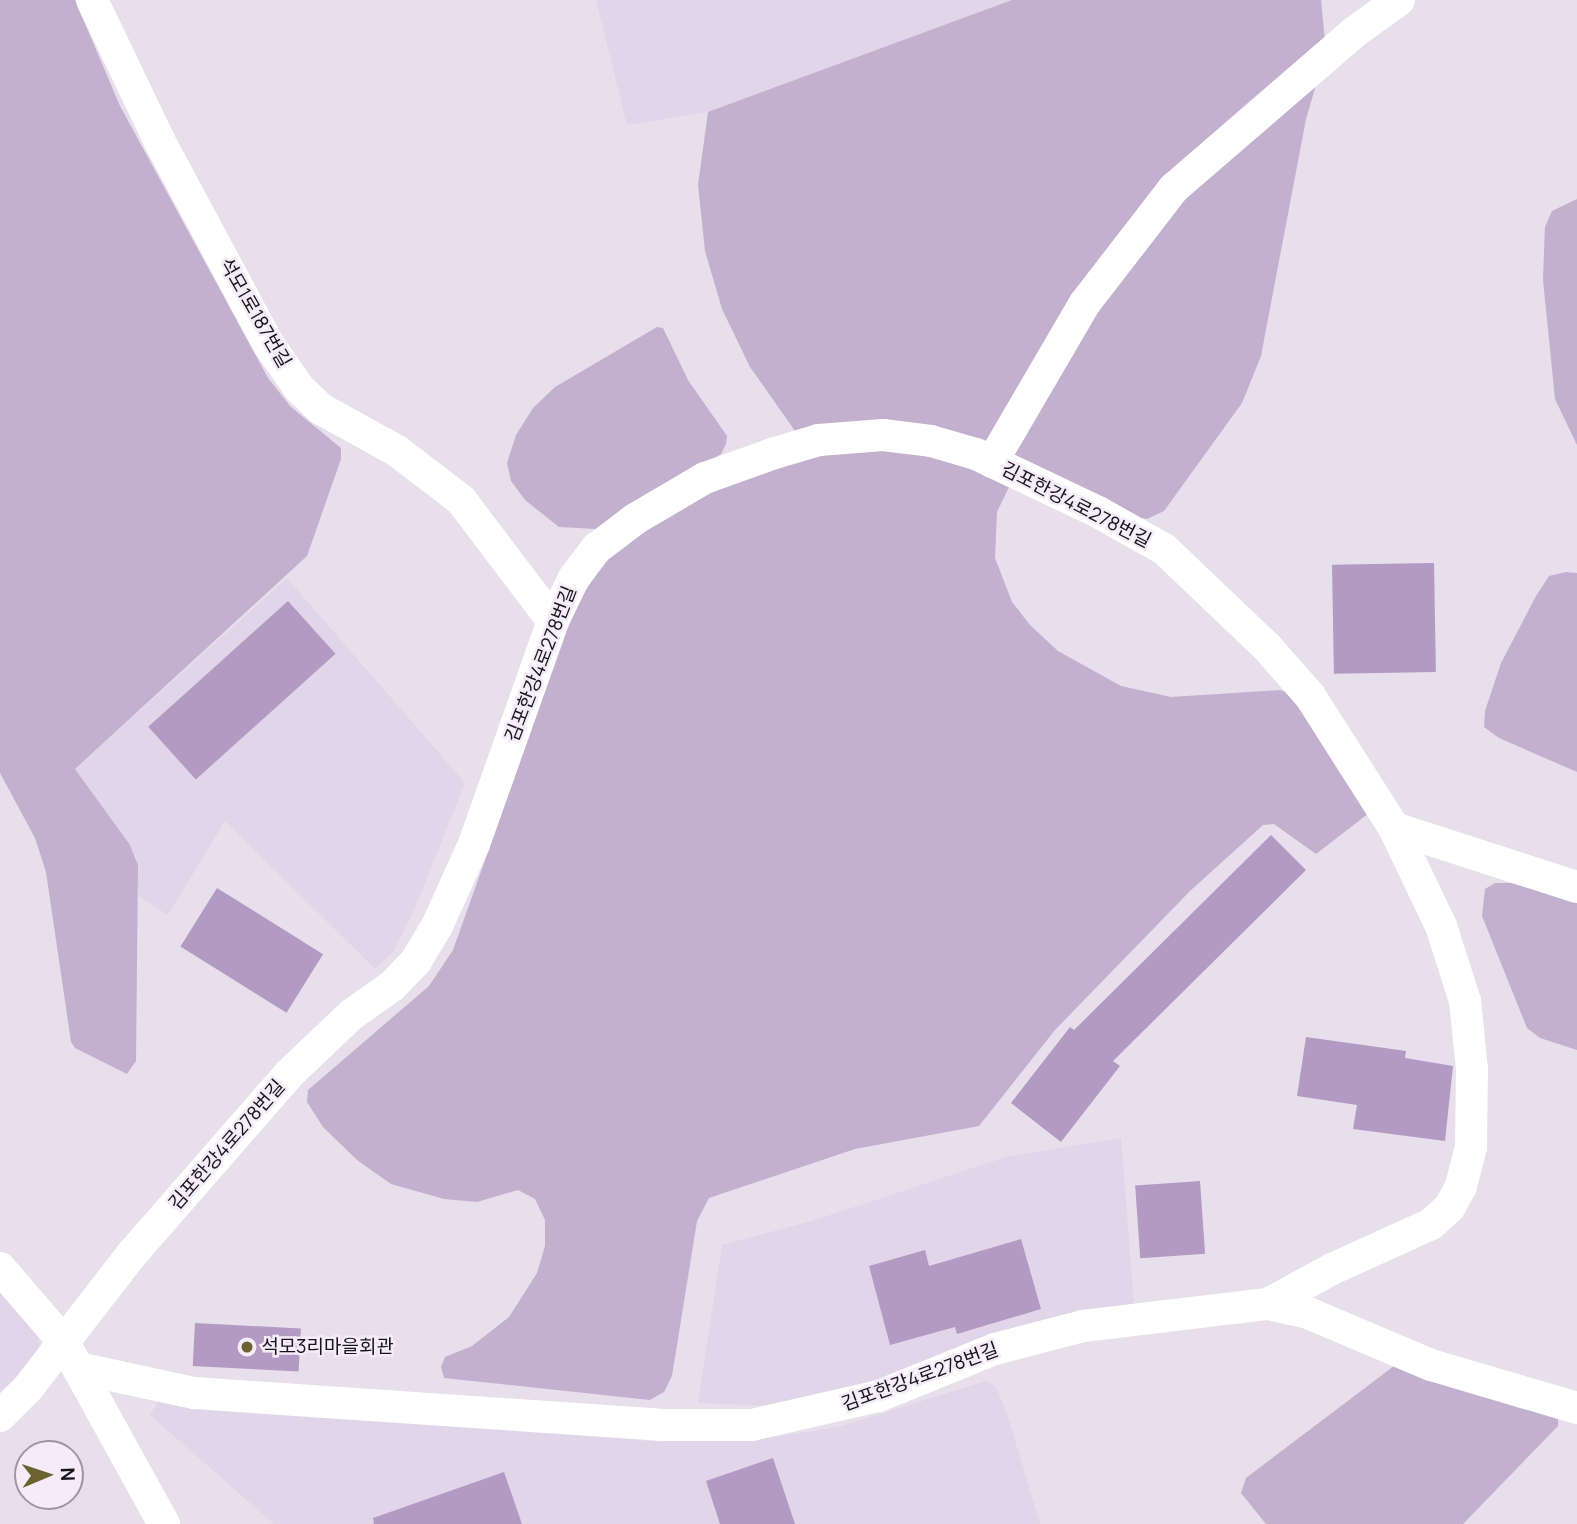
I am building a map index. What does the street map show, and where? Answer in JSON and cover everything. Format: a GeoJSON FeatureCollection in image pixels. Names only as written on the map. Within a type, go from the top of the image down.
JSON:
{"type":"FeatureCollection","features":[{"type":"Feature","properties":{"kind":"lane","name":"석모1로187번길"},"geometry":{"type":"LineString","coordinates":[[92,0],[160,142],[270,345],[299,388],[321,409],[397,451],[461,500],[553,621]]}},
{"type":"Feature","properties":{"kind":"lane"},"geometry":{"type":"LineString","coordinates":[[992,462],[1085,303],[1174,188],[1356,31],[1399,0]]}},
{"type":"Feature","properties":{"kind":"lane","name":"김포한강4로278번길"},"geometry":{"type":"LineString","coordinates":[[0,1416],[28,1388],[71,1354],[288,1075],[416,961],[437,926],[474,844],[553,621],[574,578],[597,548],[635,519],[705,478],[819,440],[883,435],[931,441],[992,462],[1164,549],[1216,596],[1310,696],[1394,828],[1441,926],[1465,1001],[1472,1069],[1471,1147],[1461,1186],[1448,1208],[1431,1224],[1332,1269],[1268,1304]]}},
{"type":"Feature","properties":{"kind":"lane"},"geometry":{"type":"LineString","coordinates":[[1394,828],[1577,887]]}},
{"type":"Feature","properties":{"kind":"lane"},"geometry":{"type":"LineString","coordinates":[[0,1268],[71,1354],[164,1524]]}},
{"type":"Feature","properties":{"kind":"lane","name":"김포한강4로278번길"},"geometry":{"type":"LineString","coordinates":[[71,1354],[194,1393],[661,1425],[752,1425],[879,1396],[995,1349],[1083,1326],[1268,1304],[1308,1313],[1431,1365],[1577,1408]]}},
{"type":"Feature","properties":{"kind":"shaded area"},"geometry":{"type":"Polygon","coordinates":[[[0,0],[75,0],[120,106],[268,378],[291,407],[341,448],[341,459],[307,556],[75,769],[130,845],[138,865],[136,1061],[127,1074],[75,1048],[71,1042],[46,872],[35,838],[0,773],[0,0]]]}},
{"type":"Feature","properties":{"kind":"shaded area"},"geometry":{"type":"Polygon","coordinates":[[[596,0],[1012,0],[708,112],[627,125],[596,0]]]}},
{"type":"Feature","properties":{"kind":"shaded area"},"geometry":{"type":"Polygon","coordinates":[[[1012,0],[1321,0],[1326,51],[1306,119],[1261,356],[1242,403],[1164,511],[1147,519],[1128,516],[1020,464],[997,512],[995,558],[1012,602],[1030,625],[1058,651],[1121,686],[1171,697],[1281,690],[1296,697],[1369,813],[1316,854],[1274,824],[1263,825],[1190,891],[1055,1030],[979,1126],[855,1149],[709,1198],[697,1221],[672,1376],[664,1392],[650,1400],[444,1378],[441,1367],[445,1357],[472,1346],[509,1317],[537,1273],[545,1246],[545,1220],[535,1199],[518,1190],[477,1202],[444,1199],[391,1184],[357,1160],[323,1127],[307,1102],[308,1090],[429,986],[453,950],[575,608],[605,559],[693,498],[812,455],[750,367],[722,309],[705,251],[698,185],[708,112],[1012,0]]]}},
{"type":"Feature","properties":{"kind":"shaded area"},"geometry":{"type":"Polygon","coordinates":[[[1577,199],[1577,445],[1555,399],[1543,280],[1545,227],[1552,211],[1577,199]]]}},
{"type":"Feature","properties":{"kind":"shaded area"},"geometry":{"type":"Polygon","coordinates":[[[657,327],[663,328],[688,380],[727,436],[726,444],[721,454],[597,529],[559,527],[525,500],[511,481],[507,463],[516,435],[533,408],[555,387],[657,327]]]}},
{"type":"Feature","properties":{"kind":"shaded area"},"geometry":{"type":"Polygon","coordinates":[[[1566,572],[1577,573],[1577,772],[1499,738],[1484,727],[1485,711],[1501,663],[1536,596],[1549,576],[1566,572]]]}},
{"type":"Feature","properties":{"kind":"shaded area"},"geometry":{"type":"Polygon","coordinates":[[[287,578],[465,783],[415,908],[393,952],[375,969],[225,821],[168,915],[138,896],[136,856],[75,769],[287,578]]]}},
{"type":"Feature","properties":{"kind":"shaded area"},"geometry":{"type":"Polygon","coordinates":[[[1495,883],[1511,883],[1577,902],[1577,1050],[1540,1038],[1527,1028],[1482,916],[1485,889],[1495,883]]]}},
{"type":"Feature","properties":{"kind":"shaded area"},"geometry":{"type":"Polygon","coordinates":[[[1121,1138],[1134,1304],[1067,1315],[882,1382],[773,1406],[698,1403],[722,1245],[812,1221],[1006,1157],[1121,1138]]]}},
{"type":"Feature","properties":{"kind":"shaded area"},"geometry":{"type":"Polygon","coordinates":[[[0,1289],[38,1333],[39,1344],[37,1354],[0,1402],[0,1289]]]}},
{"type":"Feature","properties":{"kind":"shaded area"},"geometry":{"type":"Polygon","coordinates":[[[1394,1366],[1558,1419],[1558,1426],[1463,1524],[1266,1524],[1241,1493],[1246,1478],[1394,1366]]]}},
{"type":"Feature","properties":{"kind":"shaded area"},"geometry":{"type":"Polygon","coordinates":[[[986,1381],[996,1387],[1006,1410],[1040,1524],[274,1524],[150,1415],[161,1397],[649,1441],[747,1441],[838,1427],[986,1381]]]}},
{"type":"Feature","properties":{"kind":"building"},"geometry":{"type":"Polygon","coordinates":[[[1434,563],[1436,672],[1334,674],[1332,565],[1434,563]]]}},
{"type":"Feature","properties":{"kind":"building"},"geometry":{"type":"Polygon","coordinates":[[[288,601],[336,654],[196,780],[148,727],[288,601]]]}},
{"type":"Feature","properties":{"kind":"building"},"geometry":{"type":"Polygon","coordinates":[[[1271,835],[1306,870],[1113,1061],[1120,1066],[1061,1142],[1011,1103],[1070,1027],[1074,1030],[1271,835]]]}},
{"type":"Feature","properties":{"kind":"building"},"geometry":{"type":"Polygon","coordinates":[[[217,888],[323,954],[286,1013],[180,947],[217,888]]]}},
{"type":"Feature","properties":{"kind":"building"},"geometry":{"type":"Polygon","coordinates":[[[1306,1037],[1406,1051],[1405,1058],[1453,1066],[1445,1141],[1353,1129],[1357,1105],[1297,1096],[1306,1037]]]}},
{"type":"Feature","properties":{"kind":"building"},"geometry":{"type":"Polygon","coordinates":[[[1200,1181],[1205,1254],[1140,1258],[1135,1186],[1200,1181]]]}},
{"type":"Feature","properties":{"kind":"building"},"geometry":{"type":"Polygon","coordinates":[[[1021,1239],[1041,1309],[957,1334],[955,1327],[890,1345],[869,1266],[925,1250],[929,1266],[1021,1239]]]}},
{"type":"Feature","properties":{"kind":"building","name":"석모3리마을회관"},"geometry":{"type":"Polygon","coordinates":[[[195,1323],[301,1329],[299,1371],[193,1366],[195,1323]]]}},
{"type":"Feature","properties":{"kind":"building"},"geometry":{"type":"Polygon","coordinates":[[[773,1458],[795,1524],[720,1524],[706,1481],[773,1458]]]}},
{"type":"Feature","properties":{"kind":"building"},"geometry":{"type":"Polygon","coordinates":[[[504,1472],[522,1524],[374,1524],[373,1518],[504,1472]]]}},
{"type":"Feature","properties":{"kind":"place","name":"석모3리마을회관"},"geometry":{"type":"Point","coordinates":[247,1347]}}]}
